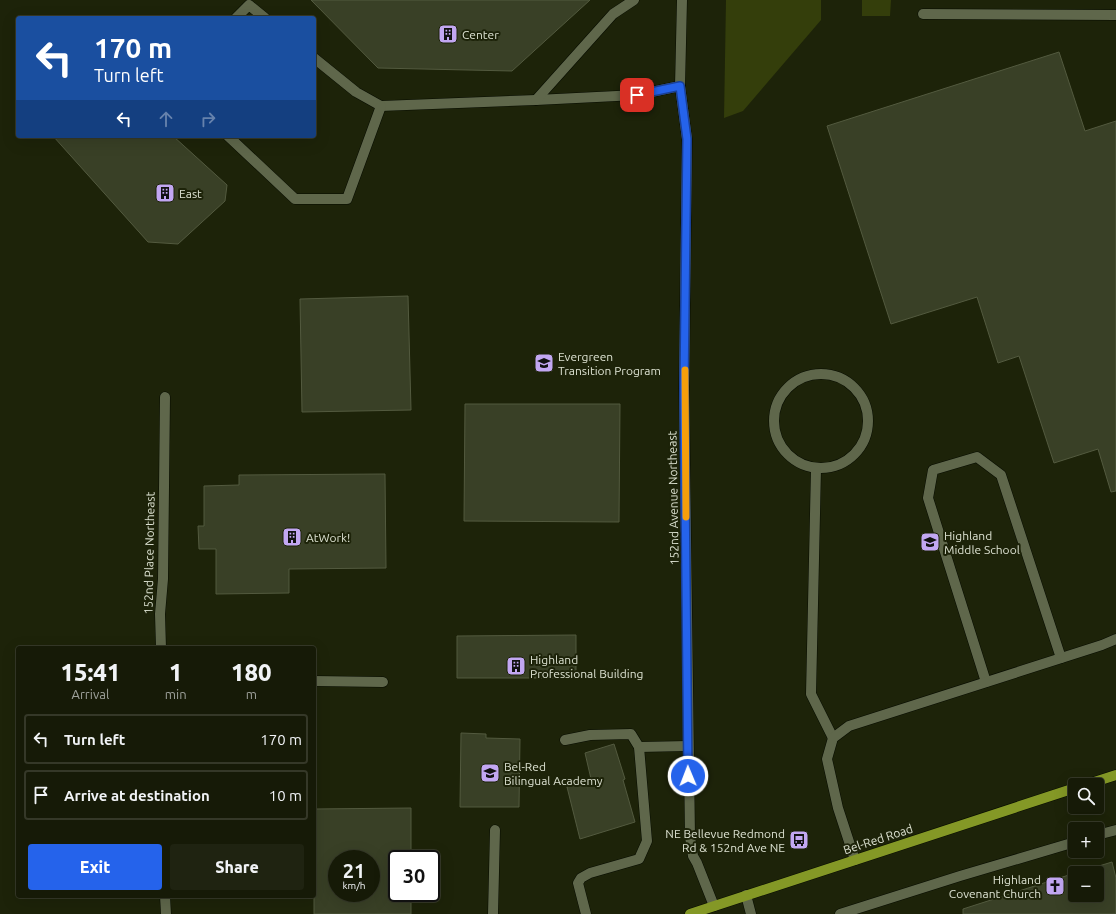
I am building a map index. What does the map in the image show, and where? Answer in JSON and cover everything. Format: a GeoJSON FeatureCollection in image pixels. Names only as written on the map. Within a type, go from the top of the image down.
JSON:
{"type":"FeatureCollection","features":[{"type":"Feature","properties":{"kind":"main road"},"geometry":{"type":"LineString","coordinates":[[1104,780],[1116,777]]}},
{"type":"Feature","properties":{"kind":"main road","name":"Bel-Red Road"},"geometry":{"type":"LineString","coordinates":[[690,914],[1068,790]]}},
{"type":"Feature","properties":{"kind":"street"},"geometry":{"type":"LineString","coordinates":[[536,100],[613,14],[634,0]]}},
{"type":"Feature","properties":{"kind":"street","name":"152nd Avenue Northeast"},"geometry":{"type":"LineString","coordinates":[[682,0],[680,86],[687,139],[684,388],[690,837],[693,856],[714,906]]}},
{"type":"Feature","properties":{"kind":"street"},"geometry":{"type":"LineString","coordinates":[[238,16],[249,5],[263,16]]}},
{"type":"Feature","properties":{"kind":"street"},"geometry":{"type":"LineString","coordinates":[[923,14],[1116,15]]}},
{"type":"Feature","properties":{"kind":"street"},"geometry":{"type":"LineString","coordinates":[[316,60],[356,92],[380,106],[637,95],[680,86]]}},
{"type":"Feature","properties":{"kind":"street"},"geometry":{"type":"LineString","coordinates":[[230,138],[295,200],[348,199],[380,106]]}},
{"type":"Feature","properties":{"kind":"street"},"geometry":{"type":"LineString","coordinates":[[820,374],[835,376],[849,383],[860,393],[867,408],[869,423],[866,438],[858,452],[846,462],[832,468],[816,468],[801,464],[788,455],[783,449],[779,443],[774,428],[774,412],[780,397],[790,385],[804,377],[820,374]]}},
{"type":"Feature","properties":{"kind":"street","name":"152nd Place Northeast"},"geometry":{"type":"LineString","coordinates":[[161,646],[160,614],[163,579],[165,397]]}},
{"type":"Feature","properties":{"kind":"street"},"geometry":{"type":"LineString","coordinates":[[986,682],[928,498],[933,470],[977,456],[1001,475],[1061,658]]}},
{"type":"Feature","properties":{"kind":"street"},"geometry":{"type":"LineString","coordinates":[[816,468],[811,694],[833,738]]}},
{"type":"Feature","properties":{"kind":"street"},"geometry":{"type":"LineString","coordinates":[[855,860],[838,808],[827,759],[833,738],[849,726],[1116,639]]}},
{"type":"Feature","properties":{"kind":"street"},"geometry":{"type":"LineString","coordinates":[[316,681],[383,682]]}},
{"type":"Feature","properties":{"kind":"street"},"geometry":{"type":"LineString","coordinates":[[565,740],[590,735],[631,734],[639,747],[647,841],[639,859],[590,873],[581,878],[578,884],[586,914]]}},
{"type":"Feature","properties":{"kind":"street"},"geometry":{"type":"LineString","coordinates":[[639,747],[668,745],[688,746]]}},
{"type":"Feature","properties":{"kind":"street"},"geometry":{"type":"LineString","coordinates":[[493,914],[495,830]]}},
{"type":"Feature","properties":{"kind":"street"},"geometry":{"type":"LineString","coordinates":[[1104,833],[1116,830]]}},
{"type":"Feature","properties":{"kind":"street"},"geometry":{"type":"LineString","coordinates":[[840,914],[1068,844]]}},
{"type":"Feature","properties":{"kind":"street"},"geometry":{"type":"LineString","coordinates":[[746,896],[751,914]]}},
{"type":"Feature","properties":{"kind":"street"},"geometry":{"type":"LineString","coordinates":[[165,898],[166,914]]}},
{"type":"Feature","properties":{"kind":"green space"},"geometry":{"type":"Polygon","coordinates":[[[726,0],[821,0],[821,20],[743,111],[724,118],[726,0]]]}},
{"type":"Feature","properties":{"kind":"green space"},"geometry":{"type":"Polygon","coordinates":[[[862,0],[891,0],[890,16],[862,16],[862,0]]]}},
{"type":"Feature","properties":{"kind":"building","name":"Center"},"geometry":{"type":"Polygon","coordinates":[[[311,0],[590,0],[512,71],[378,68],[311,0]]]}},
{"type":"Feature","properties":{"kind":"building"},"geometry":{"type":"Polygon","coordinates":[[[1059,52],[1085,131],[1116,121],[1116,491],[1111,492],[1098,449],[1054,463],[1019,356],[998,363],[977,297],[891,324],[827,126],[1059,52]]]}},
{"type":"Feature","properties":{"kind":"building","name":"East"},"geometry":{"type":"Polygon","coordinates":[[[55,138],[175,138],[227,185],[225,201],[178,244],[148,242],[55,138]]]}},
{"type":"Feature","properties":{"kind":"building"},"geometry":{"type":"Polygon","coordinates":[[[408,296],[411,410],[302,412],[300,299],[408,296]]]}},
{"type":"Feature","properties":{"kind":"building","name":"Evergreen Transition Program"},"geometry":{"type":"Polygon","coordinates":[[[465,404],[620,404],[619,522],[464,521],[465,404]]]}},
{"type":"Feature","properties":{"kind":"building","name":"AtWork!"},"geometry":{"type":"Polygon","coordinates":[[[385,474],[386,568],[289,569],[289,593],[216,594],[216,549],[199,549],[198,526],[204,526],[204,486],[239,485],[239,475],[385,474]]]}},
{"type":"Feature","properties":{"kind":"building","name":"Highland Professional Building"},"geometry":{"type":"Polygon","coordinates":[[[576,635],[576,678],[457,678],[457,636],[576,635]]]}},
{"type":"Feature","properties":{"kind":"building","name":"Bel-Red Bilingual Academy"},"geometry":{"type":"Polygon","coordinates":[[[461,733],[486,734],[486,738],[520,739],[519,807],[460,807],[461,733]]]}},
{"type":"Feature","properties":{"kind":"building"},"geometry":{"type":"Polygon","coordinates":[[[614,744],[625,779],[623,780],[635,822],[580,839],[567,787],[591,779],[585,753],[614,744]]]}},
{"type":"Feature","properties":{"kind":"building"},"geometry":{"type":"Polygon","coordinates":[[[411,808],[411,850],[388,850],[388,902],[411,902],[411,914],[314,914],[314,898],[316,898],[316,809],[411,808]]]}},
{"type":"Feature","properties":{"kind":"building","name":"Highland Covenant Church"},"geometry":{"type":"Polygon","coordinates":[[[1112,862],[1116,878],[1116,914],[963,914],[963,909],[1068,875],[1068,902],[1104,902],[1104,866],[1099,866],[1112,862]]]}},
{"type":"Feature","properties":{"kind":"slow traffic"},"geometry":{"type":"LineString","coordinates":[[685,370],[686,517]]}},
{"type":"Feature","properties":{"kind":"place","name":"Center"},"geometry":{"type":"Point","coordinates":[448,34]}},
{"type":"Feature","properties":{"kind":"place","name":"East"},"geometry":{"type":"Point","coordinates":[165,193]}},
{"type":"Feature","properties":{"kind":"place","name":"Evergreen Transition Program"},"geometry":{"type":"Point","coordinates":[544,363]}},
{"type":"Feature","properties":{"kind":"place","name":"AtWork!"},"geometry":{"type":"Point","coordinates":[292,537]}},
{"type":"Feature","properties":{"kind":"place","name":"Highland Middle School"},"geometry":{"type":"Point","coordinates":[930,542]}},
{"type":"Feature","properties":{"kind":"place","name":"Highland Professional Building"},"geometry":{"type":"Point","coordinates":[516,666]}},
{"type":"Feature","properties":{"kind":"place","name":"Bel-Red Bilingual Academy"},"geometry":{"type":"Point","coordinates":[490,773]}},
{"type":"Feature","properties":{"kind":"place","name":"NE Bellevue Redmond Rd & 152nd Ave NE"},"geometry":{"type":"Point","coordinates":[799,840]}},
{"type":"Feature","properties":{"kind":"place","name":"Highland Covenant Church"},"geometry":{"type":"Point","coordinates":[1055,886]}},
{"type":"Feature","properties":{"kind":"route"},"geometry":{"type":"LineString","coordinates":[[637,95],[680,86],[687,139],[684,388],[688,776]]}}]}
